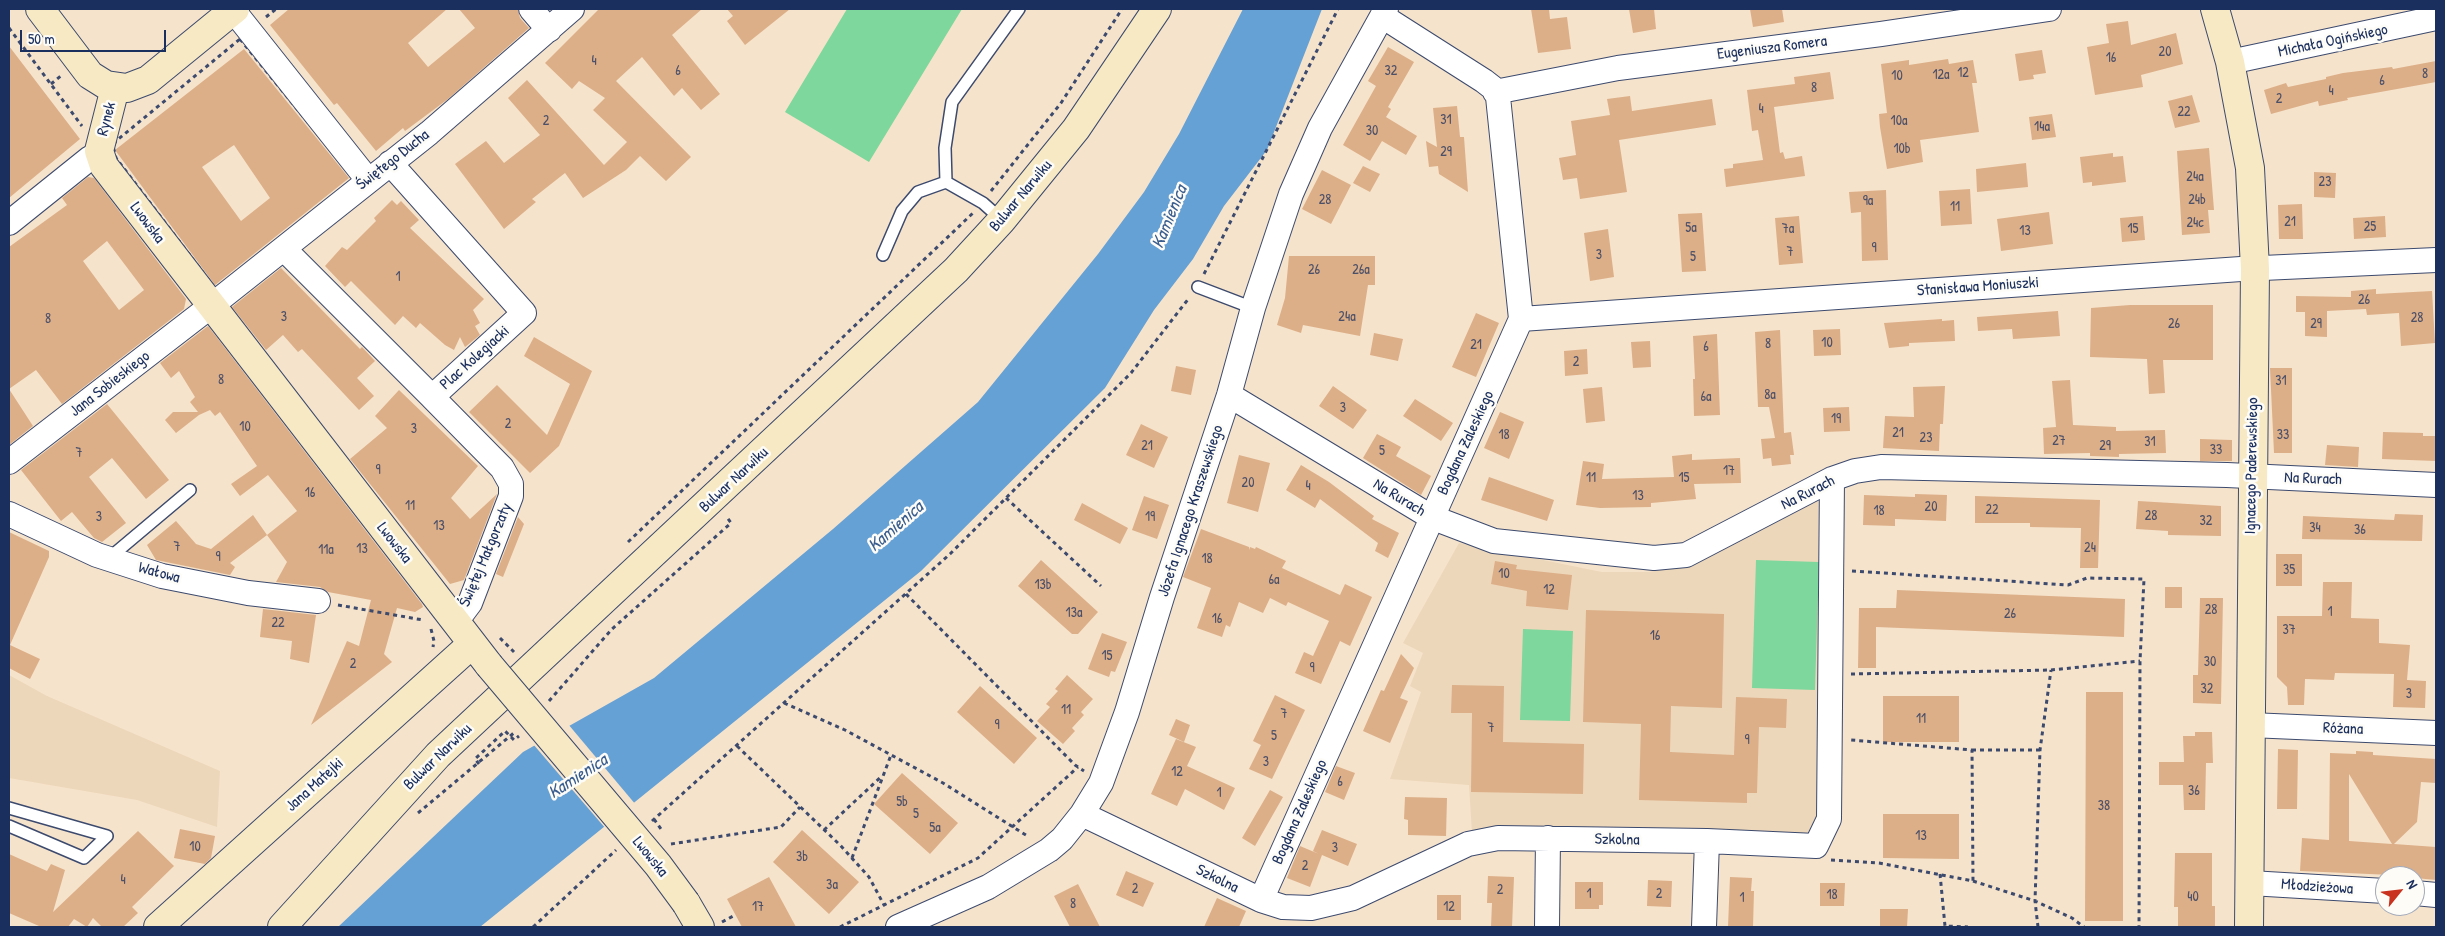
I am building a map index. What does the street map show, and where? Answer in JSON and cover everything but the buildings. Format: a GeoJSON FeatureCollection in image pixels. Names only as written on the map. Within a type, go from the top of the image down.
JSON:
{"type":"FeatureCollection","features":[{"type":"Feature","properties":{"kind":"street","name":"Rynek"},"geometry":{"type":"LineString","coordinates":[[40,9],[90,75],[115,88],[126,88],[148,80],[234,9]]}},
{"type":"Feature","properties":{"kind":"street"},"geometry":{"type":"LineString","coordinates":[[234,9],[368,180]]}},
{"type":"Feature","properties":{"kind":"street"},"geometry":{"type":"LineString","coordinates":[[531,9],[549,30]]}},
{"type":"Feature","properties":{"kind":"street","name":"Świętego Ducha"},"geometry":{"type":"LineString","coordinates":[[211,306],[390,163],[572,9]]}},
{"type":"Feature","properties":{"kind":"street","name":"Bulwar Narwiku"},"geometry":{"type":"LineString","coordinates":[[282,927],[438,755],[712,501],[956,270],[993,212],[1076,129],[1157,9]]}},
{"type":"Feature","properties":{"kind":"street","name":"Eugeniusza Romera"},"geometry":{"type":"LineString","coordinates":[[1495,92],[1618,68],[1881,34],[2049,9]]}},
{"type":"Feature","properties":{"kind":"street","name":"Ignacego Paderewskiego"},"geometry":{"type":"LineString","coordinates":[[2215,9],[2230,62],[2250,168],[2255,269],[2249,927]]}},
{"type":"Feature","properties":{"kind":"street"},"geometry":{"type":"LineString","coordinates":[[1384,12],[1484,81],[1498,96],[1521,319]]}},
{"type":"Feature","properties":{"kind":"street","name":"Józefa Ignacego Kraszewskiego"},"geometry":{"type":"LineString","coordinates":[[898,927],[988,887],[1049,850],[1062,839],[1082,814],[1101,783],[1128,712],[1162,596],[1229,395],[1253,308],[1290,194],[1320,128],[1384,12]]}},
{"type":"Feature","properties":{"kind":"street","name":"Michała Ogińskiego"},"geometry":{"type":"LineString","coordinates":[[2230,62],[2436,18]]}},
{"type":"Feature","properties":{"kind":"street","name":"Rynek"},"geometry":{"type":"LineString","coordinates":[[94,154],[115,88]]}},
{"type":"Feature","properties":{"kind":"street"},"geometry":{"type":"LineString","coordinates":[[9,223],[94,154]]}},
{"type":"Feature","properties":{"kind":"street","name":"Lwowska"},"geometry":{"type":"LineString","coordinates":[[94,154],[455,623],[484,639],[489,665],[708,926]]}},
{"type":"Feature","properties":{"kind":"street","name":"Plac Kolegiacki"},"geometry":{"type":"LineString","coordinates":[[284,249],[432,397],[524,312],[390,163]]}},
{"type":"Feature","properties":{"kind":"street","name":"Stanisława Moniuszki"},"geometry":{"type":"LineString","coordinates":[[1521,319],[2255,269],[2436,260]]}},
{"type":"Feature","properties":{"kind":"street","name":"Jana Sobieskiego"},"geometry":{"type":"LineString","coordinates":[[9,462],[211,306]]}},
{"type":"Feature","properties":{"kind":"street","name":"Bogdana Zaleskiego"},"geometry":{"type":"LineString","coordinates":[[1261,900],[1521,319]]}},
{"type":"Feature","properties":{"kind":"street","name":"Na Rurach"},"geometry":{"type":"LineString","coordinates":[[1229,395],[1431,517],[1494,541],[1654,558],[1686,555],[1832,479],[1855,471],[1881,467],[2252,477],[2436,485]]}},
{"type":"Feature","properties":{"kind":"street","name":"Świętej Małgorzaty"},"geometry":{"type":"LineString","coordinates":[[432,397],[502,468],[511,484],[511,496],[470,603],[455,623]]}},
{"type":"Feature","properties":{"kind":"street","name":"Szkolna"},"geometry":{"type":"LineString","coordinates":[[1082,814],[1261,900],[1282,907],[1311,908],[1336,904],[1353,898],[1468,844],[1498,838],[1707,841],[1816,846],[1828,819],[1832,479]]}},
{"type":"Feature","properties":{"kind":"street","name":"Wałowa"},"geometry":{"type":"LineString","coordinates":[[9,514],[108,559],[162,576],[210,586],[318,601]]}},
{"type":"Feature","properties":{"kind":"street","name":"Jana Matejki"},"geometry":{"type":"LineString","coordinates":[[158,927],[484,639]]}},
{"type":"Feature","properties":{"kind":"street","name":"Różana"},"geometry":{"type":"LineString","coordinates":[[2250,725],[2436,733]]}},
{"type":"Feature","properties":{"kind":"street"},"geometry":{"type":"LineString","coordinates":[[1547,927],[1548,838]]}},
{"type":"Feature","properties":{"kind":"street"},"geometry":{"type":"LineString","coordinates":[[1704,927],[1707,841]]}},
{"type":"Feature","properties":{"kind":"street","name":"Młodzieżowa"},"geometry":{"type":"LineString","coordinates":[[2250,883],[2375,890]]}},
{"type":"Feature","properties":{"kind":"lane"},"geometry":{"type":"LineString","coordinates":[[946,182],[944,148],[952,102],[1019,9]]}},
{"type":"Feature","properties":{"kind":"lane"},"geometry":{"type":"LineString","coordinates":[[946,182],[993,212]]}},
{"type":"Feature","properties":{"kind":"lane"},"geometry":{"type":"LineString","coordinates":[[883,255],[902,211],[918,192],[946,182]]}},
{"type":"Feature","properties":{"kind":"lane"},"geometry":{"type":"LineString","coordinates":[[1198,287],[1253,308]]}},
{"type":"Feature","properties":{"kind":"lane"},"geometry":{"type":"LineString","coordinates":[[108,559],[190,490]]}},
{"type":"Feature","properties":{"kind":"lane"},"geometry":{"type":"LineString","coordinates":[[9,808],[107,836],[84,858],[9,826]]}},
{"type":"Feature","properties":{"kind":"path"},"geometry":{"type":"LineString","coordinates":[[261,21],[276,9]]}},
{"type":"Feature","properties":{"kind":"path"},"geometry":{"type":"LineString","coordinates":[[993,212],[1003,174],[1061,103],[1122,9]]}},
{"type":"Feature","properties":{"kind":"path"},"geometry":{"type":"LineString","coordinates":[[647,825],[906,594],[1006,498],[1131,373],[1198,287],[1338,9]]}},
{"type":"Feature","properties":{"kind":"path"},"geometry":{"type":"LineString","coordinates":[[9,28],[84,128],[94,154]]}},
{"type":"Feature","properties":{"kind":"path"},"geometry":{"type":"LineString","coordinates":[[121,165],[113,153],[113,146],[116,141],[240,39]]}},
{"type":"Feature","properties":{"kind":"path"},"geometry":{"type":"LineString","coordinates":[[546,704],[612,629],[731,522],[693,480]]}},
{"type":"Feature","properties":{"kind":"path"},"geometry":{"type":"LineString","coordinates":[[1006,498],[1101,586]]}},
{"type":"Feature","properties":{"kind":"path"},"geometry":{"type":"LineString","coordinates":[[1831,570],[2068,584],[2087,578],[2144,580],[2140,662],[2139,927]]}},
{"type":"Feature","properties":{"kind":"path"},"geometry":{"type":"LineString","coordinates":[[906,594],[1078,767],[1101,783]]}},
{"type":"Feature","properties":{"kind":"path"},"geometry":{"type":"LineString","coordinates":[[318,601],[420,619]]}},
{"type":"Feature","properties":{"kind":"path"},"geometry":{"type":"LineString","coordinates":[[484,639],[513,652],[520,646]]}},
{"type":"Feature","properties":{"kind":"path"},"geometry":{"type":"LineString","coordinates":[[1830,674],[2051,670],[2140,662]]}},
{"type":"Feature","properties":{"kind":"path"},"geometry":{"type":"LineString","coordinates":[[2038,927],[2035,901],[2040,750],[2051,670]]}},
{"type":"Feature","properties":{"kind":"path"},"geometry":{"type":"LineString","coordinates":[[784,703],[845,730],[942,783],[1049,850]]}},
{"type":"Feature","properties":{"kind":"path"},"geometry":{"type":"LineString","coordinates":[[429,805],[479,764],[510,736],[505,731],[475,759],[479,764]]}},
{"type":"Feature","properties":{"kind":"path"},"geometry":{"type":"LineString","coordinates":[[1829,733],[1859,742],[1972,750],[2040,750]]}},
{"type":"Feature","properties":{"kind":"path"},"geometry":{"type":"LineString","coordinates":[[737,746],[852,858],[869,877],[884,905]]}},
{"type":"Feature","properties":{"kind":"path"},"geometry":{"type":"LineString","coordinates":[[1972,750],[1973,881]]}},
{"type":"Feature","properties":{"kind":"path"},"geometry":{"type":"LineString","coordinates":[[852,858],[891,755]]}},
{"type":"Feature","properties":{"kind":"path"},"geometry":{"type":"LineString","coordinates":[[840,927],[978,858],[1078,767]]}},
{"type":"Feature","properties":{"kind":"path"},"geometry":{"type":"LineString","coordinates":[[824,830],[884,775]]}},
{"type":"Feature","properties":{"kind":"path"},"geometry":{"type":"LineString","coordinates":[[670,844],[781,827],[800,807]]}},
{"type":"Feature","properties":{"kind":"path"},"geometry":{"type":"LineString","coordinates":[[533,927],[616,849]]}},
{"type":"Feature","properties":{"kind":"path"},"geometry":{"type":"LineString","coordinates":[[1821,859],[1879,863],[1973,881],[2035,901],[2072,918],[2084,927]]}},
{"type":"Feature","properties":{"kind":"path"},"geometry":{"type":"LineString","coordinates":[[1940,874],[1945,926],[1968,927]]}},
{"type":"Feature","properties":{"kind":"path"},"geometry":{"type":"LineString","coordinates":[[708,926],[735,914]]}},
{"type":"Feature","properties":{"kind":"shaded area"},"geometry":{"type":"Polygon","coordinates":[[[1824,497],[1821,815],[1812,834],[1804,836],[1472,833],[1469,785],[1390,779],[1421,692],[1410,686],[1423,653],[1403,643],[1459,543],[1602,572],[1649,572],[1683,566],[1824,497]]]}},
{"type":"Feature","properties":{"kind":"shaded area"},"geometry":{"type":"Polygon","coordinates":[[[9,675],[47,696],[220,771],[217,827],[137,800],[9,778],[9,675]]]}},
{"type":"Feature","properties":{"kind":"green space"},"geometry":{"type":"Polygon","coordinates":[[[847,9],[962,9],[869,162],[785,112],[847,9]]]}},
{"type":"Feature","properties":{"kind":"green space"},"geometry":{"type":"Polygon","coordinates":[[[1756,560],[1819,562],[1815,690],[1752,688],[1756,560]]]}},
{"type":"Feature","properties":{"kind":"green space"},"geometry":{"type":"Polygon","coordinates":[[[1523,629],[1573,631],[1570,721],[1520,720],[1523,629]]]}},
{"type":"Feature","properties":{"kind":"water","name":"Kamienica"},"geometry":{"type":"Polygon","coordinates":[[[1243,9],[1322,9],[1267,150],[1224,206],[1193,259],[1154,310],[1105,388],[921,571],[480,927],[338,927],[523,752],[654,678],[833,529],[978,402],[1098,254],[1144,192],[1179,134],[1243,9]]]}},
{"type":"Feature","properties":{"kind":"pier"},"geometry":{"type":"Polygon","coordinates":[[[568,724],[636,805],[606,829],[533,744],[568,724]]]}}]}
